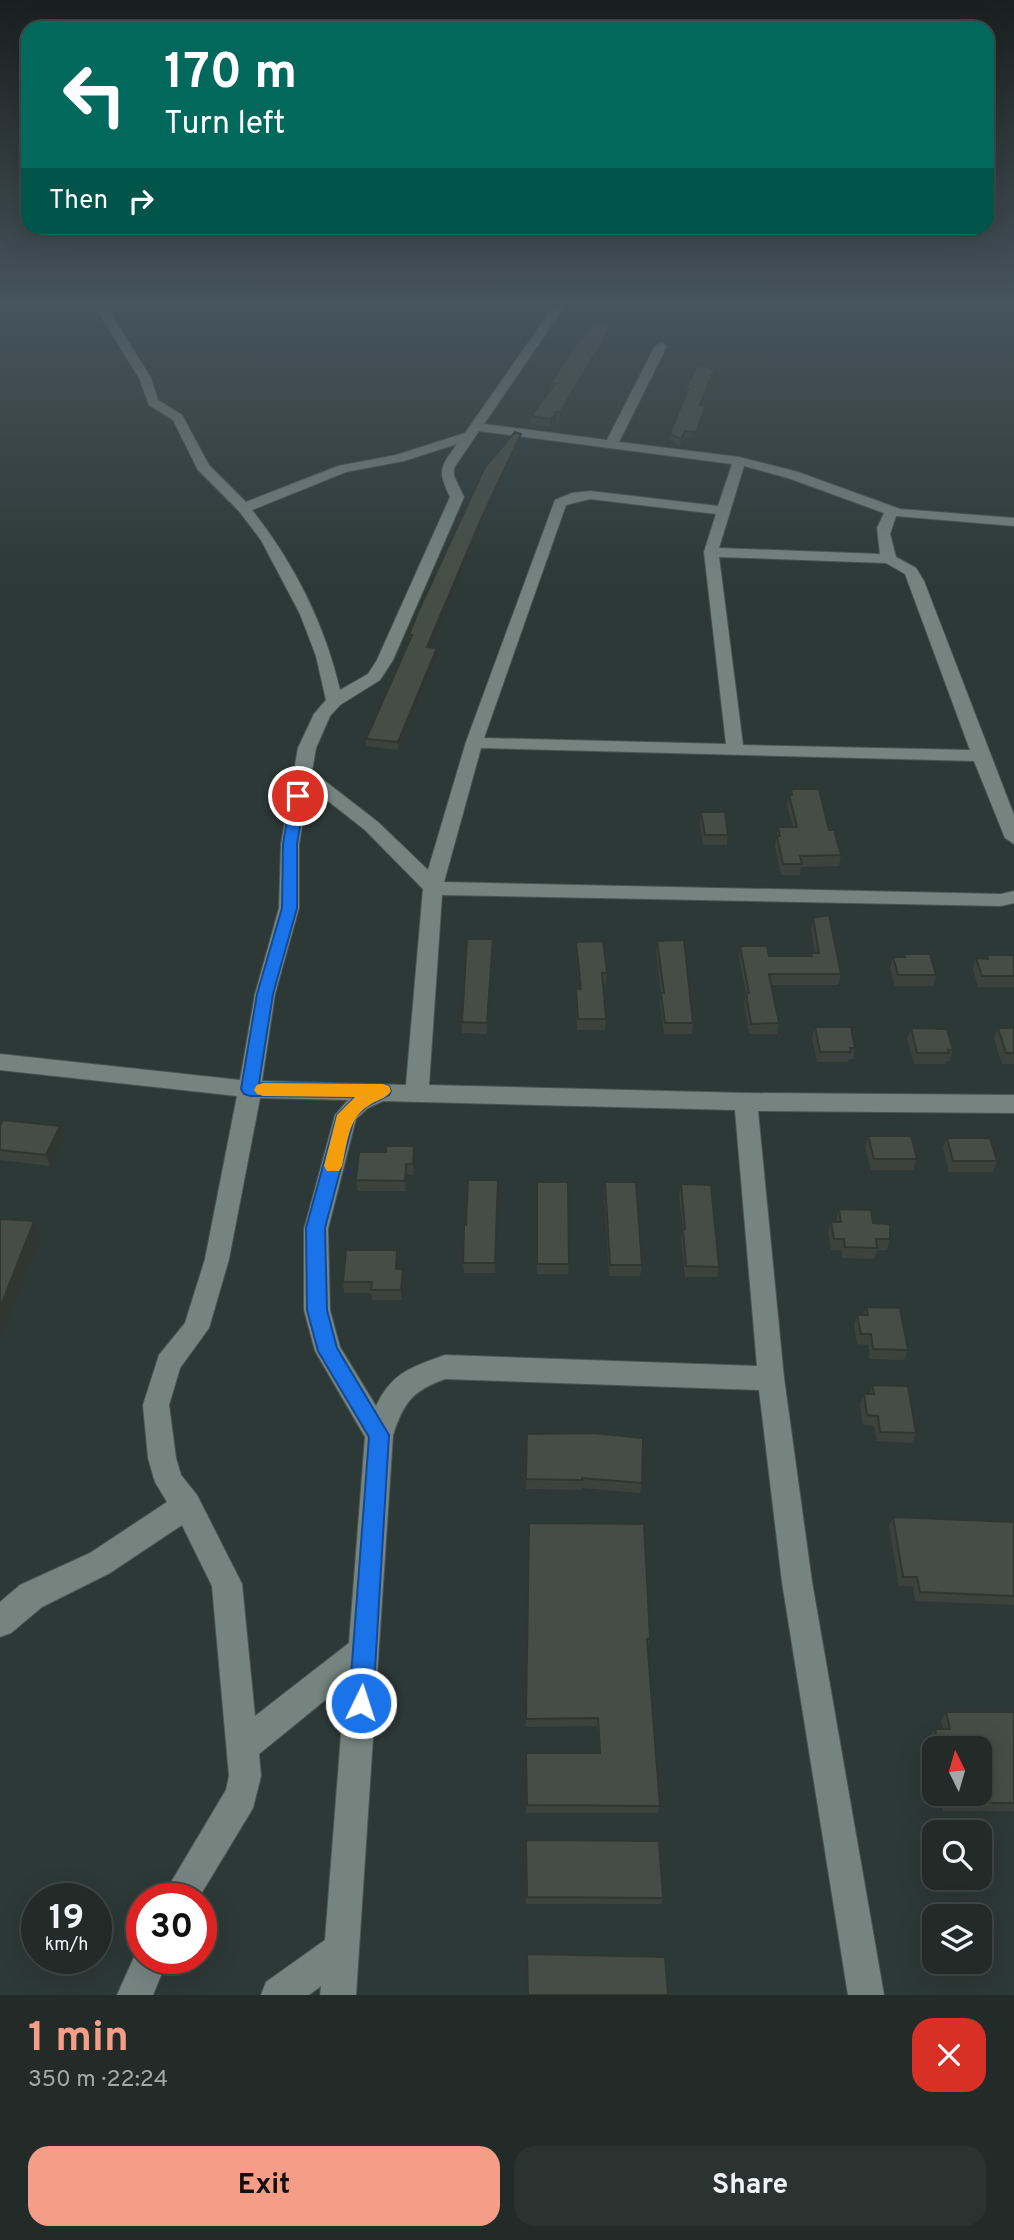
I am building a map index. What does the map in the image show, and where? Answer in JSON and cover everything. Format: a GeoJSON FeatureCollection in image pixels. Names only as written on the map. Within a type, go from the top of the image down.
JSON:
{"type":"FeatureCollection","features":[{"type":"Feature","properties":{"kind":"street"},"geometry":{"type":"LineString","coordinates":[[151,396],[153,402],[178,418],[203,467],[244,508],[268,539],[309,614],[324,656],[334,701]]}},
{"type":"Feature","properties":{"kind":"street"},"geometry":{"type":"LineString","coordinates":[[188,1883],[241,1796],[245,1776],[226,1584],[187,1504],[169,1482],[162,1458],[156,1405],[168,1363],[195,1328],[217,1259],[250,1089],[265,994],[289,908],[290,844],[307,748],[322,713],[334,701],[374,677],[385,660],[457,497],[447,476],[447,468],[496,396]]}},
{"type":"Feature","properties":{"kind":"street"},"geometry":{"type":"LineString","coordinates":[[611,445],[636,396]]}},
{"type":"Feature","properties":{"kind":"street"},"geometry":{"type":"LineString","coordinates":[[244,508],[343,469],[399,458],[472,432],[739,461],[793,475],[892,511],[1014,522]]}},
{"type":"Feature","properties":{"kind":"street"},"geometry":{"type":"LineString","coordinates":[[734,749],[711,552],[739,461]]}},
{"type":"Feature","properties":{"kind":"street"},"geometry":{"type":"LineString","coordinates":[[417,1091],[433,888],[476,743],[560,503],[569,498],[590,495],[723,511]]}},
{"type":"Feature","properties":{"kind":"street"},"geometry":{"type":"LineString","coordinates":[[889,559],[881,534],[883,522],[892,511]]}},
{"type":"Feature","properties":{"kind":"street"},"geometry":{"type":"LineString","coordinates":[[711,552],[889,559],[911,571],[1014,838]]}},
{"type":"Feature","properties":{"kind":"street"},"geometry":{"type":"LineString","coordinates":[[476,743],[981,756]]}},
{"type":"Feature","properties":{"kind":"street"},"geometry":{"type":"LineString","coordinates":[[302,772],[400,850],[433,888],[987,900],[1014,897]]}},
{"type":"Feature","properties":{"kind":"street"},"geometry":{"type":"LineString","coordinates":[[0,1062],[250,1089],[746,1101],[1014,1104]]}},
{"type":"Feature","properties":{"kind":"street"},"geometry":{"type":"LineString","coordinates":[[379,1435],[328,1351],[317,1310],[316,1228],[346,1115],[360,1102],[383,1091]]}},
{"type":"Feature","properties":{"kind":"street"},"geometry":{"type":"LineString","coordinates":[[746,1101],[771,1378],[797,1582],[866,1995]]}},
{"type":"Feature","properties":{"kind":"street"},"geometry":{"type":"LineString","coordinates":[[338,1995],[379,1435],[390,1401],[412,1378],[445,1367],[771,1378]]}},
{"type":"Feature","properties":{"kind":"street"},"geometry":{"type":"LineString","coordinates":[[0,1622],[31,1596],[100,1563],[187,1504]]}},
{"type":"Feature","properties":{"kind":"street"},"geometry":{"type":"LineString","coordinates":[[242,1746],[365,1649]]}},
{"type":"Feature","properties":{"kind":"street"},"geometry":{"type":"LineString","coordinates":[[279,1995],[343,1948]]}},
{"type":"Feature","properties":{"kind":"street"},"geometry":{"type":"LineString","coordinates":[[135,1995],[144,1974]]}},
{"type":"Feature","properties":{"kind":"building"},"geometry":{"type":"Polygon","coordinates":[[[546,396],[570,396],[560,412],[551,419],[531,416],[546,396]]]}},
{"type":"Feature","properties":{"kind":"building"},"geometry":{"type":"Polygon","coordinates":[[[685,396],[704,396],[700,405],[706,405],[696,432],[685,431],[681,439],[670,434],[685,396]]]}},
{"type":"Feature","properties":{"kind":"building"},"geometry":{"type":"Polygon","coordinates":[[[515,432],[521,434],[482,517],[427,647],[437,648],[398,742],[366,739],[412,635],[409,635],[418,612],[485,467],[515,432]]]}},
{"type":"Feature","properties":{"kind":"building"},"geometry":{"type":"Polygon","coordinates":[[[791,789],[819,789],[829,830],[834,830],[841,855],[800,856],[802,864],[783,864],[777,836],[780,836],[778,827],[797,827],[789,795],[792,795],[791,789]]]}},
{"type":"Feature","properties":{"kind":"building"},"geometry":{"type":"Polygon","coordinates":[[[701,812],[725,812],[728,835],[705,835],[701,812]]]}},
{"type":"Feature","properties":{"kind":"building"},"geometry":{"type":"Polygon","coordinates":[[[829,915],[841,974],[769,974],[779,1023],[751,1024],[746,993],[749,993],[740,946],[767,946],[769,956],[812,956],[811,953],[819,953],[813,918],[829,915]]]}},
{"type":"Feature","properties":{"kind":"building"},"geometry":{"type":"Polygon","coordinates":[[[467,939],[493,939],[487,1023],[462,1022],[467,939]]]}},
{"type":"Feature","properties":{"kind":"building"},"geometry":{"type":"Polygon","coordinates":[[[684,940],[693,1023],[665,1023],[657,941],[684,940]]]}},
{"type":"Feature","properties":{"kind":"building"},"geometry":{"type":"Polygon","coordinates":[[[603,941],[607,973],[602,973],[606,1019],[578,1019],[576,989],[581,989],[576,942],[603,941]]]}},
{"type":"Feature","properties":{"kind":"building"},"geometry":{"type":"Polygon","coordinates":[[[904,954],[930,954],[936,975],[898,975],[893,957],[905,957],[904,954]]]}},
{"type":"Feature","properties":{"kind":"building"},"geometry":{"type":"Polygon","coordinates":[[[987,955],[1013,955],[1014,976],[982,976],[976,958],[988,959],[987,955]]]}},
{"type":"Feature","properties":{"kind":"building"},"geometry":{"type":"Polygon","coordinates":[[[815,1027],[851,1027],[855,1048],[850,1048],[851,1052],[820,1052],[815,1027]]]}},
{"type":"Feature","properties":{"kind":"building"},"geometry":{"type":"Polygon","coordinates":[[[911,1028],[947,1029],[953,1050],[948,1050],[949,1053],[917,1053],[911,1028]]]}},
{"type":"Feature","properties":{"kind":"building"},"geometry":{"type":"Polygon","coordinates":[[[998,1028],[1014,1028],[1014,1053],[1006,1053],[998,1028]]]}},
{"type":"Feature","properties":{"kind":"building"},"geometry":{"type":"Polygon","coordinates":[[[3,1120],[60,1126],[46,1155],[0,1150],[0,1126],[3,1120]]]}},
{"type":"Feature","properties":{"kind":"building"},"geometry":{"type":"Polygon","coordinates":[[[868,1136],[911,1136],[917,1159],[874,1159],[868,1136]]]}},
{"type":"Feature","properties":{"kind":"building"},"geometry":{"type":"Polygon","coordinates":[[[947,1138],[990,1138],[997,1161],[953,1161],[947,1138]]]}},
{"type":"Feature","properties":{"kind":"building"},"geometry":{"type":"Polygon","coordinates":[[[386,1146],[414,1146],[413,1164],[406,1164],[405,1181],[356,1180],[359,1152],[386,1152],[386,1146]]]}},
{"type":"Feature","properties":{"kind":"building"},"geometry":{"type":"Polygon","coordinates":[[[468,1180],[498,1180],[495,1263],[463,1263],[468,1180]]]}},
{"type":"Feature","properties":{"kind":"building"},"geometry":{"type":"Polygon","coordinates":[[[537,1182],[568,1182],[569,1264],[537,1264],[537,1182]]]}},
{"type":"Feature","properties":{"kind":"building"},"geometry":{"type":"Polygon","coordinates":[[[605,1182],[636,1182],[642,1265],[610,1265],[605,1182]]]}},
{"type":"Feature","properties":{"kind":"building"},"geometry":{"type":"Polygon","coordinates":[[[681,1184],[711,1185],[719,1267],[686,1266],[681,1184]]]}},
{"type":"Feature","properties":{"kind":"building"},"geometry":{"type":"Polygon","coordinates":[[[839,1209],[871,1210],[873,1223],[890,1224],[890,1239],[876,1239],[877,1248],[845,1247],[844,1239],[834,1239],[831,1222],[841,1222],[839,1209]]]}},
{"type":"Feature","properties":{"kind":"building"},"geometry":{"type":"Polygon","coordinates":[[[0,1219],[34,1221],[0,1308],[0,1219]]]}},
{"type":"Feature","properties":{"kind":"building"},"geometry":{"type":"Polygon","coordinates":[[[346,1250],[397,1250],[396,1269],[403,1269],[401,1290],[371,1290],[372,1282],[343,1282],[346,1250]]]}},
{"type":"Feature","properties":{"kind":"building"},"geometry":{"type":"Polygon","coordinates":[[[866,1307],[900,1308],[908,1350],[873,1349],[871,1334],[861,1334],[857,1315],[868,1315],[866,1307]]]}},
{"type":"Feature","properties":{"kind":"building"},"geometry":{"type":"Polygon","coordinates":[[[872,1385],[908,1386],[916,1433],[880,1432],[878,1416],[867,1415],[864,1394],[874,1394],[872,1385]]]}},
{"type":"Feature","properties":{"kind":"building"},"geometry":{"type":"Polygon","coordinates":[[[593,1433],[643,1438],[642,1483],[582,1478],[526,1479],[527,1434],[593,1433]]]}},
{"type":"Feature","properties":{"kind":"building"},"geometry":{"type":"Polygon","coordinates":[[[893,1517],[1014,1522],[1014,1596],[920,1592],[917,1577],[903,1577],[893,1517]]]}},
{"type":"Feature","properties":{"kind":"building"},"geometry":{"type":"Polygon","coordinates":[[[529,1523],[644,1524],[650,1639],[647,1639],[660,1806],[527,1805],[526,1753],[600,1753],[598,1718],[526,1719],[529,1523]]]}},
{"type":"Feature","properties":{"kind":"building"},"geometry":{"type":"Polygon","coordinates":[[[946,1712],[1014,1712],[1014,1803],[992,1803],[992,1736],[936,1736],[935,1729],[950,1729],[946,1712]]]}},
{"type":"Feature","properties":{"kind":"building"},"geometry":{"type":"Polygon","coordinates":[[[526,1840],[659,1841],[663,1898],[527,1897],[526,1840]]]}},
{"type":"Feature","properties":{"kind":"building"},"geometry":{"type":"Polygon","coordinates":[[[527,1954],[665,1957],[668,1995],[528,1995],[527,1954]]]}},
{"type":"Feature","properties":{"kind":"slow traffic"},"geometry":{"type":"LineString","coordinates":[[263,1090],[383,1091],[360,1102],[346,1115],[333,1166]]}},
{"type":"Feature","properties":{"kind":"route"},"geometry":{"type":"LineString","coordinates":[[298,796],[290,844],[289,908],[265,994],[250,1089],[383,1091],[360,1102],[346,1115],[316,1228],[317,1310],[328,1351],[359,1398],[379,1435],[361,1703]]}}]}
